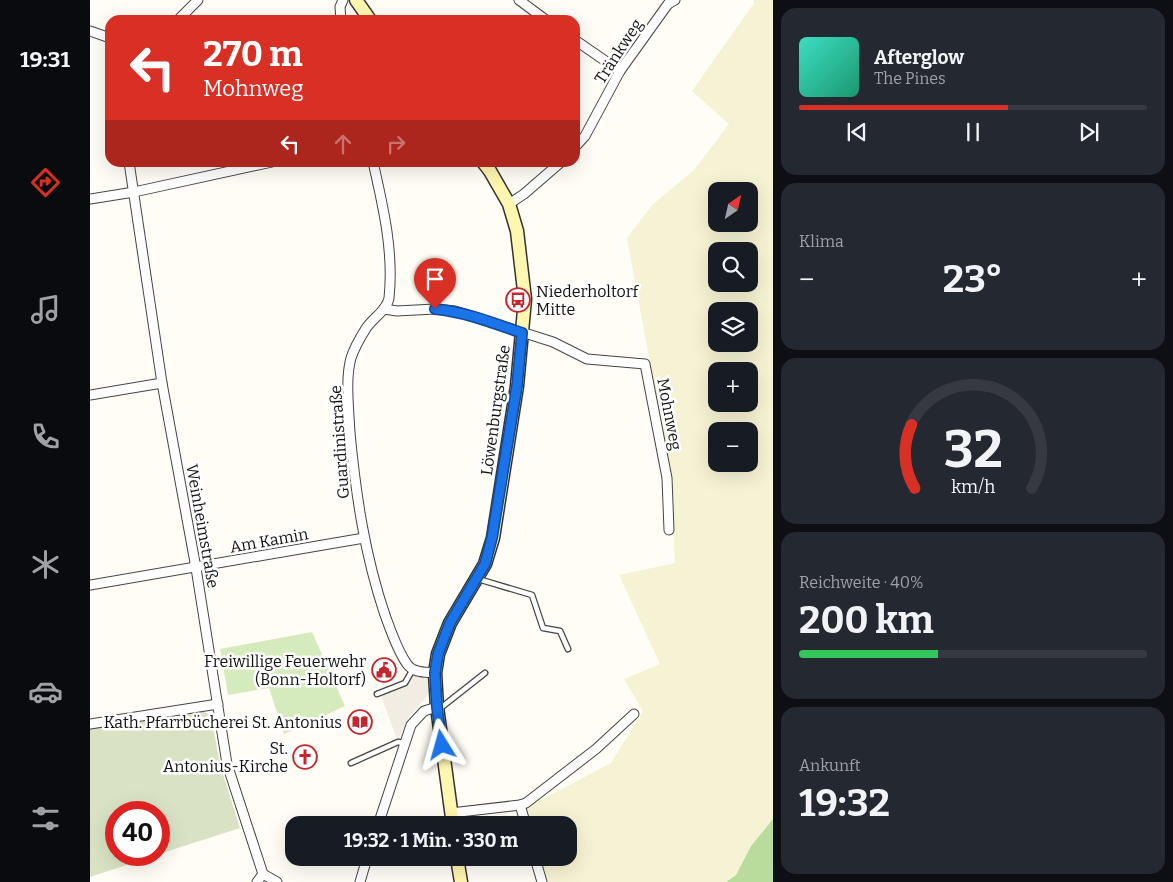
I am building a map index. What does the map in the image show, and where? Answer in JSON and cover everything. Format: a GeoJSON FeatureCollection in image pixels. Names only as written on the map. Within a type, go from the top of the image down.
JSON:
{"type":"FeatureCollection","features":[{"type":"Feature","properties":{"kind":"street"},"geometry":{"type":"LineString","coordinates":[[183,15],[198,0]]}},
{"type":"Feature","properties":{"kind":"street"},"geometry":{"type":"LineString","coordinates":[[341,15],[340,7],[343,0]]}},
{"type":"Feature","properties":{"kind":"street"},"geometry":{"type":"LineString","coordinates":[[356,0],[366,15]]}},
{"type":"Feature","properties":{"kind":"street"},"geometry":{"type":"LineString","coordinates":[[519,0],[539,15]]}},
{"type":"Feature","properties":{"kind":"street","name":"Tränkweg"},"geometry":{"type":"LineString","coordinates":[[580,142],[585,136],[620,71],[668,4],[675,0]]}},
{"type":"Feature","properties":{"kind":"street"},"geometry":{"type":"LineString","coordinates":[[90,32],[105,36]]}},
{"type":"Feature","properties":{"kind":"street"},"geometry":{"type":"LineString","coordinates":[[580,43],[620,71]]}},
{"type":"Feature","properties":{"kind":"street","name":"Weinheimstraße"},"geometry":{"type":"LineString","coordinates":[[130,167],[162,383],[196,568],[227,764],[263,874]]}},
{"type":"Feature","properties":{"kind":"street"},"geometry":{"type":"LineString","coordinates":[[90,199],[134,192],[249,167]]}},
{"type":"Feature","properties":{"kind":"street"},"geometry":{"type":"LineString","coordinates":[[374,167],[390,251],[389,300],[384,309]]}},
{"type":"Feature","properties":{"kind":"street","name":"Löwenburgstraße"},"geometry":{"type":"LineString","coordinates":[[452,816],[437,709],[435,673],[438,654],[450,623],[485,564],[492,538],[517,386],[525,299],[517,231],[509,204],[487,167]]}},
{"type":"Feature","properties":{"kind":"street"},"geometry":{"type":"LineString","coordinates":[[509,204],[524,194],[555,167]]}},
{"type":"Feature","properties":{"kind":"street","name":"Mohnweg"},"geometry":{"type":"LineString","coordinates":[[384,309],[397,311],[435,309],[454,311],[553,342],[587,359],[645,364],[667,478],[669,530]]}},
{"type":"Feature","properties":{"kind":"street","name":"Guardinistraße"},"geometry":{"type":"LineString","coordinates":[[384,309],[364,331],[351,358],[347,396],[353,469],[364,538],[374,583],[392,634],[407,664],[412,669]]}},
{"type":"Feature","properties":{"kind":"street"},"geometry":{"type":"LineString","coordinates":[[90,395],[162,383]]}},
{"type":"Feature","properties":{"kind":"street","name":"Am Kamin"},"geometry":{"type":"LineString","coordinates":[[90,585],[364,538]]}},
{"type":"Feature","properties":{"kind":"street"},"geometry":{"type":"LineString","coordinates":[[412,669],[435,673]]}},
{"type":"Feature","properties":{"kind":"street"},"geometry":{"type":"LineString","coordinates":[[90,724],[218,704]]}},
{"type":"Feature","properties":{"kind":"street"},"geometry":{"type":"LineString","coordinates":[[381,816],[411,725],[424,710],[437,709]]}},
{"type":"Feature","properties":{"kind":"street"},"geometry":{"type":"LineString","coordinates":[[467,816],[526,803],[596,749],[634,714]]}},
{"type":"Feature","properties":{"kind":"street"},"geometry":{"type":"LineString","coordinates":[[520,805],[523,816]]}},
{"type":"Feature","properties":{"kind":"street"},"geometry":{"type":"LineString","coordinates":[[360,882],[365,866]]}},
{"type":"Feature","properties":{"kind":"street"},"geometry":{"type":"LineString","coordinates":[[458,866],[461,882]]}},
{"type":"Feature","properties":{"kind":"street"},"geometry":{"type":"LineString","coordinates":[[537,866],[542,882]]}},
{"type":"Feature","properties":{"kind":"street"},"geometry":{"type":"LineString","coordinates":[[257,882],[263,874],[278,882]]}},
{"type":"Feature","properties":{"kind":"lane"},"geometry":{"type":"LineString","coordinates":[[476,578],[532,595],[543,628],[560,631],[568,649]]}},
{"type":"Feature","properties":{"kind":"lane"},"geometry":{"type":"LineString","coordinates":[[377,694],[405,683],[412,669]]}},
{"type":"Feature","properties":{"kind":"lane"},"geometry":{"type":"LineString","coordinates":[[437,709],[485,673]]}},
{"type":"Feature","properties":{"kind":"lane"},"geometry":{"type":"LineString","coordinates":[[350,763],[398,742],[404,743]]}},
{"type":"Feature","properties":{"kind":"shaded area"},"geometry":{"type":"Polygon","coordinates":[[[753,0],[773,0],[773,819],[751,846],[736,875],[726,882],[540,882],[535,866],[577,866],[577,816],[521,816],[520,811],[611,763],[643,711],[624,679],[660,664],[619,575],[675,563],[671,477],[627,238],[653,204],[694,170],[729,124],[692,91],[754,3],[753,0]]]}},
{"type":"Feature","properties":{"kind":"shaded area"},"geometry":{"type":"Polygon","coordinates":[[[413,675],[429,678],[430,687],[426,697],[407,720],[398,742],[381,696],[408,685],[413,675]]]}},
{"type":"Feature","properties":{"kind":"green space"},"geometry":{"type":"Polygon","coordinates":[[[312,632],[345,706],[284,734],[269,688],[228,695],[220,649],[312,632]]]}},
{"type":"Feature","properties":{"kind":"green space"},"geometry":{"type":"Polygon","coordinates":[[[199,710],[211,715],[220,765],[240,828],[170,850],[170,801],[105,801],[105,866],[124,866],[90,877],[90,729],[199,710]]]}},
{"type":"Feature","properties":{"kind":"green space"},"geometry":{"type":"Polygon","coordinates":[[[773,819],[773,882],[726,882],[736,875],[751,846],[773,819]]]}},
{"type":"Feature","properties":{"kind":"place","name":"Niederholtorf Mitte"},"geometry":{"type":"Point","coordinates":[518,300]}},
{"type":"Feature","properties":{"kind":"place","name":"Freiwillige Feuerwehr (Bonn-Holtorf)"},"geometry":{"type":"Point","coordinates":[384,670]}},
{"type":"Feature","properties":{"kind":"place","name":"Kath. Pfarrbücherei St. Antonius"},"geometry":{"type":"Point","coordinates":[360,722]}},
{"type":"Feature","properties":{"kind":"place","name":"St. Antonius-Kirche"},"geometry":{"type":"Point","coordinates":[305,757]}},
{"type":"Feature","properties":{"kind":"route"},"geometry":{"type":"LineString","coordinates":[[435,309],[474,316],[522,333],[517,386],[492,538],[485,564],[450,623],[438,654],[435,673],[442,745]]}}]}
